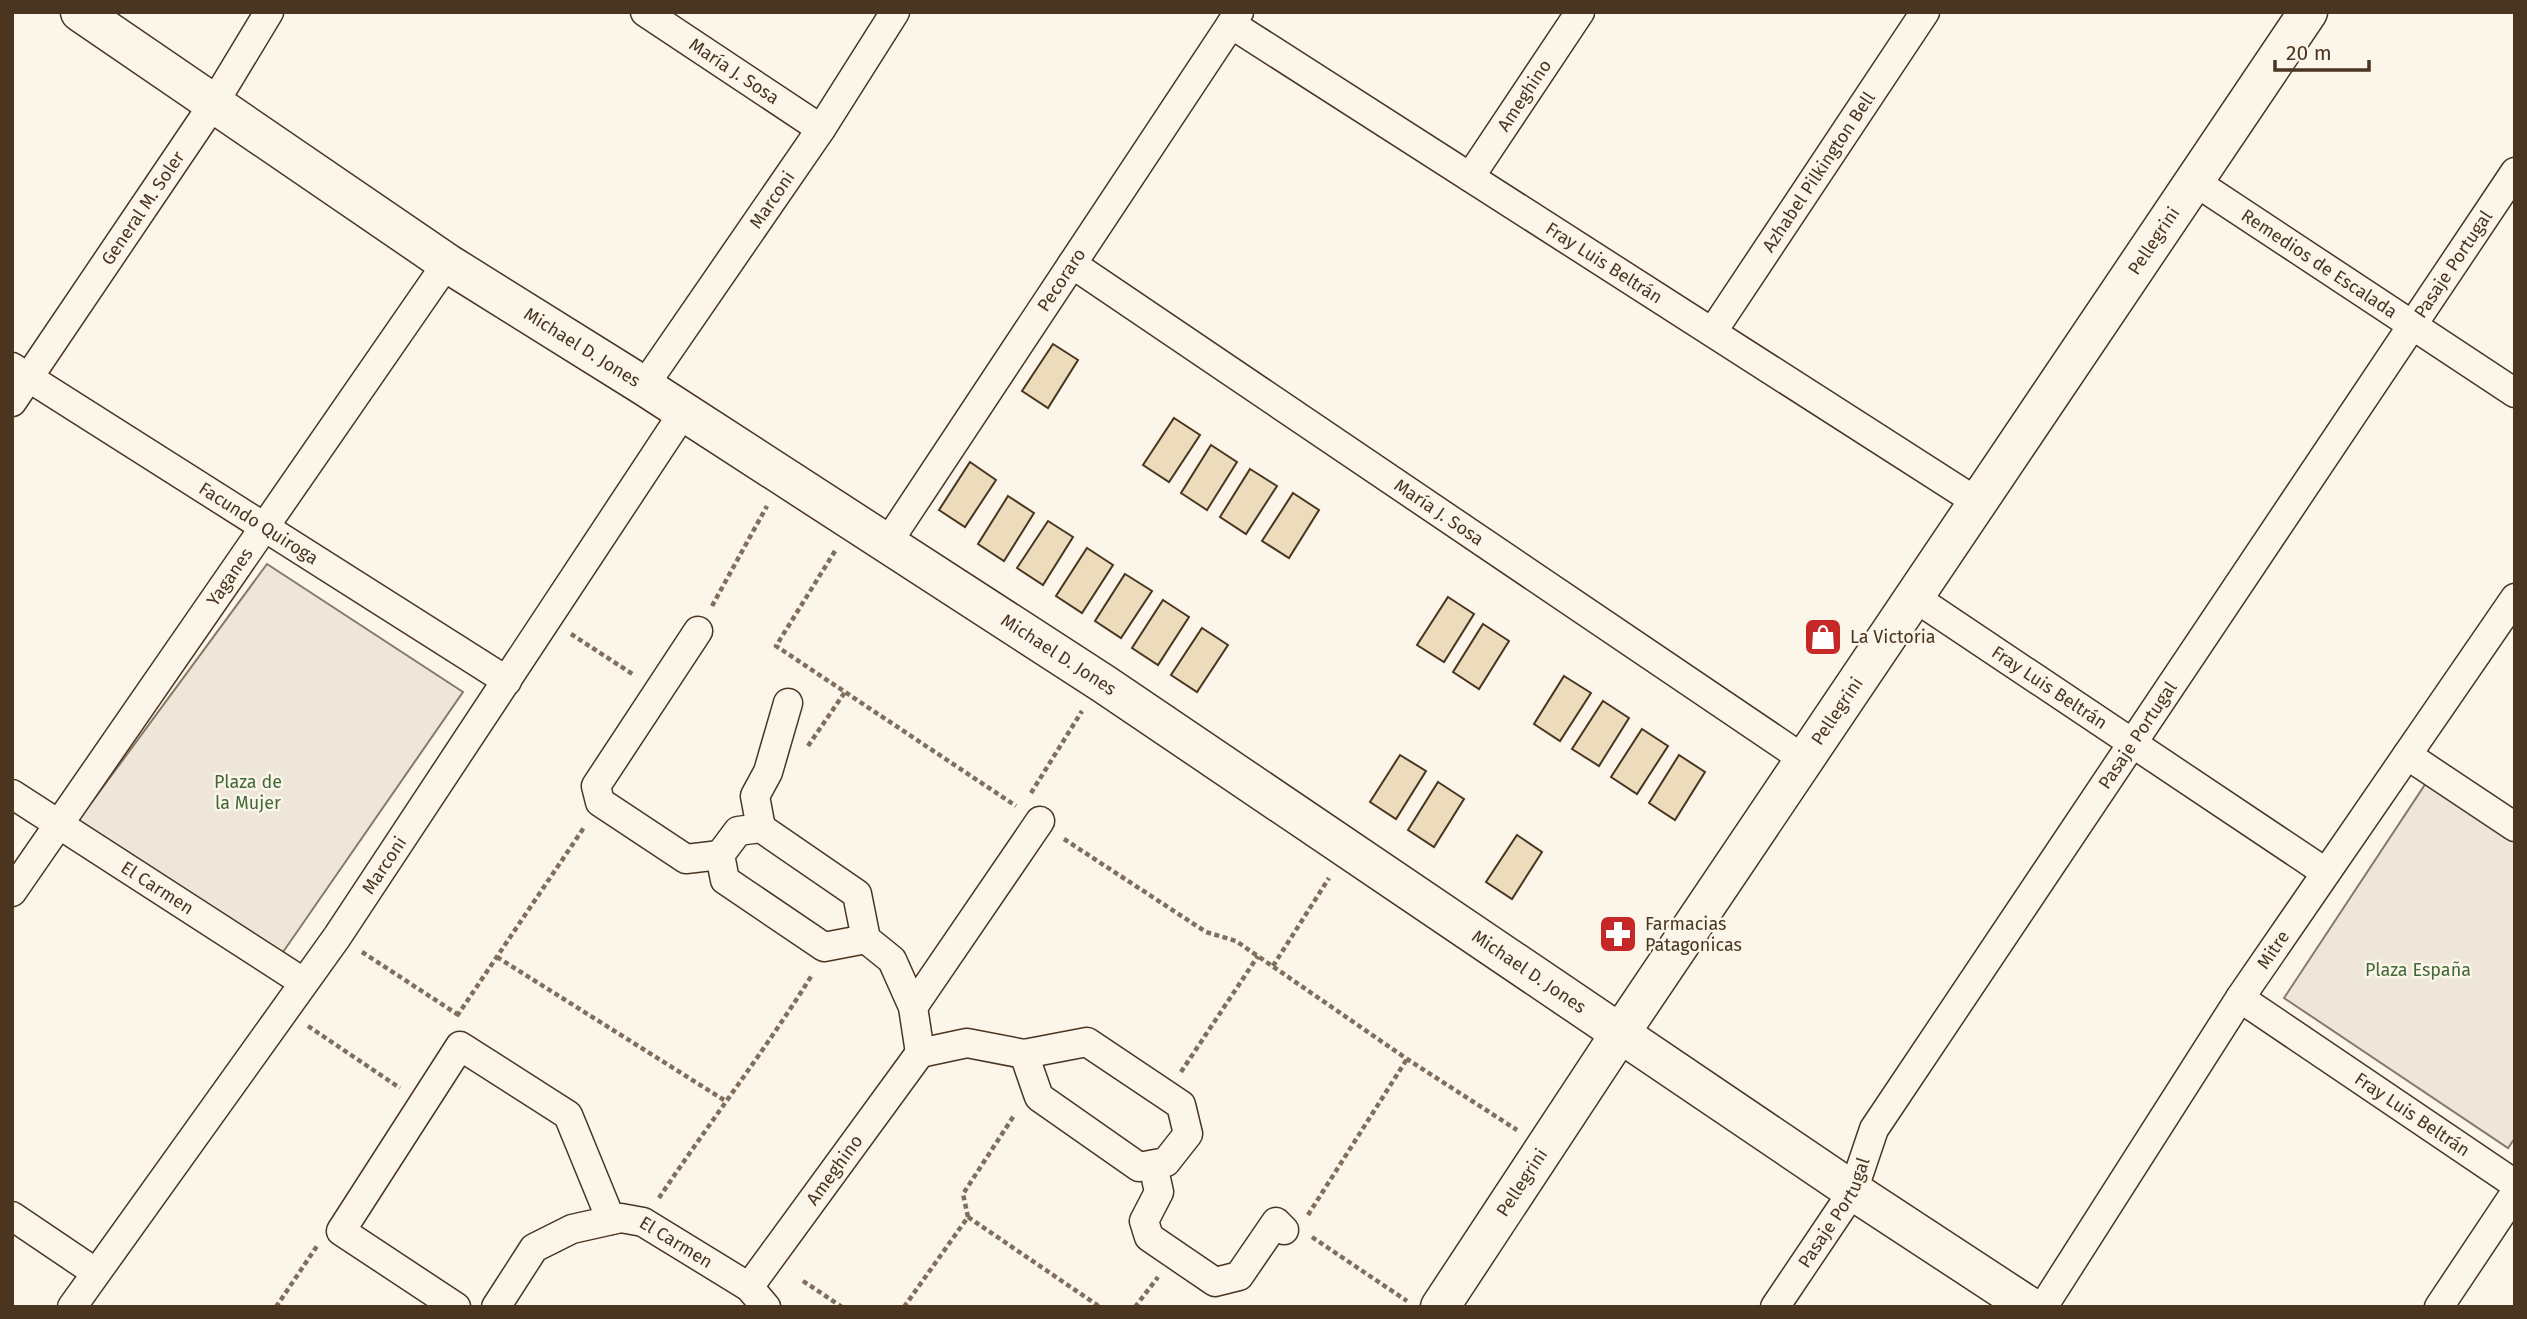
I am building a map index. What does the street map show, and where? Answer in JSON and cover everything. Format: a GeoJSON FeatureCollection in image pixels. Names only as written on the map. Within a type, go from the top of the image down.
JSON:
{"type":"FeatureCollection","features":[{"type":"Feature","properties":{"kind":"street","name":"Michael D. Jones"},"geometry":{"type":"LineString","coordinates":[[80,12],[447,263],[645,386],[788,482],[1104,684],[1853,1191],[2030,1307]]}},
{"type":"Feature","properties":{"kind":"street","name":"General M. Soler"},"geometry":{"type":"LineString","coordinates":[[12,402],[20,373],[214,103],[270,12]]}},
{"type":"Feature","properties":{"kind":"street","name":"María J. Sosa"},"geometry":{"type":"LineString","coordinates":[[645,12],[821,129]]}},
{"type":"Feature","properties":{"kind":"street","name":"Marconi"},"geometry":{"type":"LineString","coordinates":[[645,386],[821,129],[895,12]]}},
{"type":"Feature","properties":{"kind":"street","name":"Ameghino"},"geometry":{"type":"LineString","coordinates":[[1470,177],[1580,12]]}},
{"type":"Feature","properties":{"kind":"street","name":"Azhabel Pilkington Bell"},"geometry":{"type":"LineString","coordinates":[[1713,331],[1925,12]]}},
{"type":"Feature","properties":{"kind":"street","name":"Pellegrini"},"geometry":{"type":"LineString","coordinates":[[1440,1303],[2308,12]]}},
{"type":"Feature","properties":{"kind":"street","name":"Fray Luis Beltrán"},"geometry":{"type":"LineString","coordinates":[[1235,18],[1470,177],[1977,502]]}},
{"type":"Feature","properties":{"kind":"street","name":"Pecoraro"},"geometry":{"type":"LineString","coordinates":[[886,545],[1235,18]]}},
{"type":"Feature","properties":{"kind":"street","name":"Pasaje Portugal"},"geometry":{"type":"LineString","coordinates":[[1775,1307],[1853,1191],[1874,1129],[2515,172]]}},
{"type":"Feature","properties":{"kind":"street","name":"Remedios de Escalada"},"geometry":{"type":"LineString","coordinates":[[2194,181],[2515,393]]}},
{"type":"Feature","properties":{"kind":"street","name":"Yaganes"},"geometry":{"type":"LineString","coordinates":[[12,892],[447,263]]}},
{"type":"Feature","properties":{"kind":"street","name":"María J. Sosa"},"geometry":{"type":"LineString","coordinates":[[1072,264],[1805,760]]}},
{"type":"Feature","properties":{"kind":"street","name":"Facundo Quiroga"},"geometry":{"type":"LineString","coordinates":[[20,373],[506,681]]}},
{"type":"Feature","properties":{"kind":"street","name":"Marconi"},"geometry":{"type":"LineString","coordinates":[[72,1307],[337,937],[683,413]]}},
{"type":"Feature","properties":{"kind":"street","name":"Fray Luis Beltrán"},"geometry":{"type":"LineString","coordinates":[[1914,597],[2135,742],[2325,872]]}},
{"type":"Feature","properties":{"kind":"street","name":"Mitre"},"geometry":{"type":"LineString","coordinates":[[2043,1307],[2240,998],[2515,598]]}},
{"type":"Feature","properties":{"kind":"street"},"geometry":{"type":"LineString","coordinates":[[698,631],[596,786],[600,802],[687,859],[720,855],[738,831],[761,828],[857,894],[866,939],[892,960],[913,1007],[920,1053],[967,1043],[1024,1054],[1087,1042],[1181,1105],[1188,1134],[1166,1162],[1139,1167],[1039,1097],[1024,1054]]}},
{"type":"Feature","properties":{"kind":"street"},"geometry":{"type":"LineString","coordinates":[[761,828],[755,796],[768,772],[788,703]]}},
{"type":"Feature","properties":{"kind":"street"},"geometry":{"type":"LineString","coordinates":[[2407,755],[2515,827]]}},
{"type":"Feature","properties":{"kind":"street","name":"El Carmen"},"geometry":{"type":"LineString","coordinates":[[12,794],[59,827],[303,982]]}},
{"type":"Feature","properties":{"kind":"street"},"geometry":{"type":"LineString","coordinates":[[913,1007],[1031,815]]}},
{"type":"Feature","properties":{"kind":"street"},"geometry":{"type":"LineString","coordinates":[[720,855],[725,880],[824,947],[866,939]]}},
{"type":"Feature","properties":{"kind":"street","name":"Fray Luis Beltrán"},"geometry":{"type":"LineString","coordinates":[[2240,998],[2515,1184]]}},
{"type":"Feature","properties":{"kind":"street"},"geometry":{"type":"LineString","coordinates":[[456,1307],[341,1231],[460,1046],[568,1115],[611,1220]]}},
{"type":"Feature","properties":{"kind":"street","name":"Ameghino"},"geometry":{"type":"LineString","coordinates":[[757,1297],[920,1053]]}},
{"type":"Feature","properties":{"kind":"street"},"geometry":{"type":"LineString","coordinates":[[1153,1165],[1159,1192],[1144,1221],[1149,1237],[1215,1282],[1239,1276],[1276,1223],[1292,1230]]}},
{"type":"Feature","properties":{"kind":"street"},"geometry":{"type":"LineString","coordinates":[[2439,1307],[2515,1193]]}},
{"type":"Feature","properties":{"kind":"street"},"geometry":{"type":"LineString","coordinates":[[12,1216],[96,1272]]}},
{"type":"Feature","properties":{"kind":"street","name":"El Carmen"},"geometry":{"type":"LineString","coordinates":[[496,1307],[534,1248],[572,1229],[621,1218],[643,1222],[757,1297]]}},
{"type":"Feature","properties":{"kind":"path"},"geometry":{"type":"LineString","coordinates":[[698,631],[767,506],[788,482]]}},
{"type":"Feature","properties":{"kind":"path"},"geometry":{"type":"LineString","coordinates":[[852,523],[776,646],[1206,932],[1236,941],[1407,1059],[1546,1149]]}},
{"type":"Feature","properties":{"kind":"path"},"geometry":{"type":"LineString","coordinates":[[546,619],[639,679]]}},
{"type":"Feature","properties":{"kind":"path"},"geometry":{"type":"LineString","coordinates":[[1031,815],[1083,709],[1104,684]]}},
{"type":"Feature","properties":{"kind":"path"},"geometry":{"type":"LineString","coordinates":[[802,756],[845,692]]}},
{"type":"Feature","properties":{"kind":"path"},"geometry":{"type":"LineString","coordinates":[[456,1026],[457,1015],[593,815]]}},
{"type":"Feature","properties":{"kind":"path"},"geometry":{"type":"LineString","coordinates":[[1273,966],[1349,849]]}},
{"type":"Feature","properties":{"kind":"path"},"geometry":{"type":"LineString","coordinates":[[1165,1094],[1258,956]]}},
{"type":"Feature","properties":{"kind":"path"},"geometry":{"type":"LineString","coordinates":[[496,957],[724,1100]]}},
{"type":"Feature","properties":{"kind":"path"},"geometry":{"type":"LineString","coordinates":[[643,1222],[724,1100],[765,1050],[812,975]]}},
{"type":"Feature","properties":{"kind":"path"},"geometry":{"type":"LineString","coordinates":[[283,1012],[404,1091]]}},
{"type":"Feature","properties":{"kind":"path"},"geometry":{"type":"LineString","coordinates":[[1407,1059],[1292,1230],[1440,1303]]}},
{"type":"Feature","properties":{"kind":"path"},"geometry":{"type":"LineString","coordinates":[[1039,1097],[1014,1114],[963,1194],[968,1217],[1100,1307]]}},
{"type":"Feature","properties":{"kind":"path"},"geometry":{"type":"LineString","coordinates":[[904,1307],[968,1217]]}},
{"type":"Feature","properties":{"kind":"path"},"geometry":{"type":"LineString","coordinates":[[276,1307],[318,1244]]}},
{"type":"Feature","properties":{"kind":"path"},"geometry":{"type":"LineString","coordinates":[[803,1281],[842,1307]]}},
{"type":"Feature","properties":{"kind":"green space","name":"Plaza de la Mujer"},"geometry":{"type":"Polygon","coordinates":[[[267,564],[463,692],[281,955],[75,825],[267,564]]]}},
{"type":"Feature","properties":{"kind":"green space","name":"Plaza España"},"geometry":{"type":"Polygon","coordinates":[[[2430,777],[2515,832],[2515,1138],[2508,1148],[2284,998],[2430,777]]]}},
{"type":"Feature","properties":{"kind":"building"},"geometry":{"type":"Polygon","coordinates":[[[1053,344],[1078,360],[1048,408],[1022,391],[1053,344]]]}},
{"type":"Feature","properties":{"kind":"building"},"geometry":{"type":"Polygon","coordinates":[[[1174,418],[1200,435],[1169,482],[1143,465],[1174,418]]]}},
{"type":"Feature","properties":{"kind":"building"},"geometry":{"type":"Polygon","coordinates":[[[1211,445],[1237,462],[1207,510],[1181,493],[1211,445]]]}},
{"type":"Feature","properties":{"kind":"building"},"geometry":{"type":"Polygon","coordinates":[[[970,462],[996,480],[965,527],[939,510],[970,462]]]}},
{"type":"Feature","properties":{"kind":"building"},"geometry":{"type":"Polygon","coordinates":[[[1250,469],[1277,486],[1246,534],[1220,517],[1250,469]]]}},
{"type":"Feature","properties":{"kind":"building"},"geometry":{"type":"Polygon","coordinates":[[[1293,493],[1319,510],[1289,558],[1262,541],[1293,493]]]}},
{"type":"Feature","properties":{"kind":"building"},"geometry":{"type":"Polygon","coordinates":[[[1008,496],[1034,513],[1004,561],[978,544],[1008,496]]]}},
{"type":"Feature","properties":{"kind":"building"},"geometry":{"type":"Polygon","coordinates":[[[1048,521],[1073,537],[1043,585],[1017,568],[1048,521]]]}},
{"type":"Feature","properties":{"kind":"building"},"geometry":{"type":"Polygon","coordinates":[[[1087,548],[1113,565],[1082,613],[1056,596],[1087,548]]]}},
{"type":"Feature","properties":{"kind":"building"},"geometry":{"type":"Polygon","coordinates":[[[1125,574],[1152,591],[1121,638],[1095,621],[1125,574]]]}},
{"type":"Feature","properties":{"kind":"building"},"geometry":{"type":"Polygon","coordinates":[[[1448,597],[1474,614],[1444,662],[1417,645],[1448,597]]]}},
{"type":"Feature","properties":{"kind":"building"},"geometry":{"type":"Polygon","coordinates":[[[1163,600],[1189,617],[1158,665],[1132,648],[1163,600]]]}},
{"type":"Feature","properties":{"kind":"building"},"geometry":{"type":"Polygon","coordinates":[[[1483,624],[1509,641],[1479,689],[1453,672],[1483,624]]]}},
{"type":"Feature","properties":{"kind":"building"},"geometry":{"type":"Polygon","coordinates":[[[1202,628],[1228,645],[1197,692],[1171,675],[1202,628]]]}},
{"type":"Feature","properties":{"kind":"building"},"geometry":{"type":"Polygon","coordinates":[[[1564,676],[1591,693],[1560,741],[1534,724],[1564,676]]]}},
{"type":"Feature","properties":{"kind":"building"},"geometry":{"type":"Polygon","coordinates":[[[1603,701],[1629,718],[1599,766],[1572,749],[1603,701]]]}},
{"type":"Feature","properties":{"kind":"building"},"geometry":{"type":"Polygon","coordinates":[[[1642,729],[1668,746],[1637,794],[1611,777],[1642,729]]]}},
{"type":"Feature","properties":{"kind":"building"},"geometry":{"type":"Polygon","coordinates":[[[1400,755],[1426,771],[1396,819],[1370,802],[1400,755]]]}},
{"type":"Feature","properties":{"kind":"building"},"geometry":{"type":"Polygon","coordinates":[[[1679,755],[1705,772],[1675,820],[1649,803],[1679,755]]]}},
{"type":"Feature","properties":{"kind":"building"},"geometry":{"type":"Polygon","coordinates":[[[1438,782],[1464,799],[1434,847],[1408,830],[1438,782]]]}},
{"type":"Feature","properties":{"kind":"building"},"geometry":{"type":"Polygon","coordinates":[[[1517,835],[1542,852],[1512,899],[1486,882],[1517,835]]]}},
{"type":"Feature","properties":{"kind":"place","name":"La Victoria"},"geometry":{"type":"Point","coordinates":[1823,637]}},
{"type":"Feature","properties":{"kind":"place","name":"Farmacias Patagonicas"},"geometry":{"type":"Point","coordinates":[1618,934]}}]}
